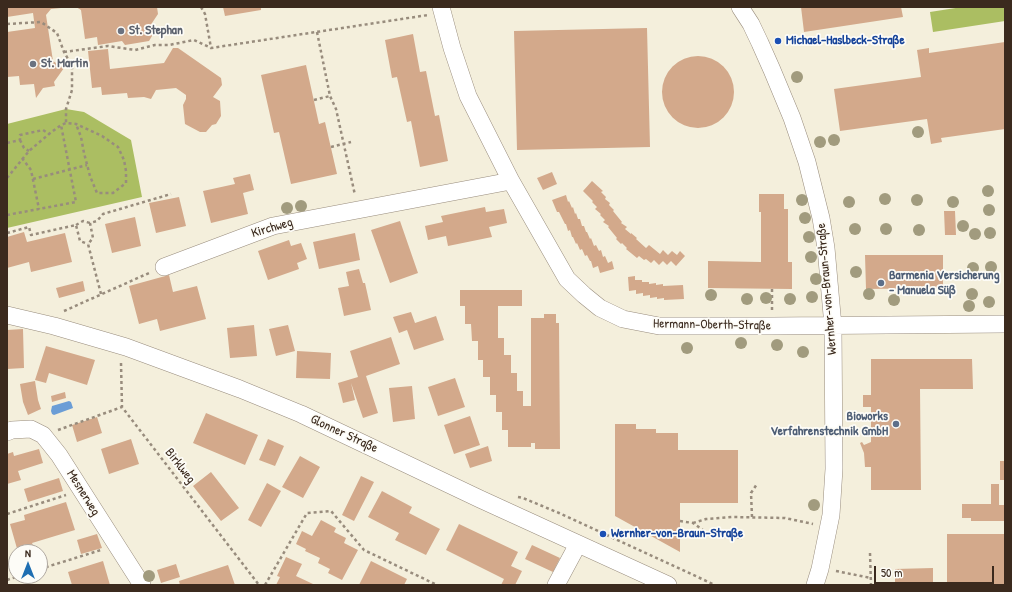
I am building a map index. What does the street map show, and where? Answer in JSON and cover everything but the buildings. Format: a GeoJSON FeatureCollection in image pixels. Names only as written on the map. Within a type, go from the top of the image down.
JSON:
{"type":"FeatureCollection","features":[{"type":"Feature","properties":{"kind":"street","name":"Wernher-von-Braun-Straße"},"geometry":{"type":"LineString","coordinates":[[740,7],[750,24],[772,70],[792,118],[807,162],[821,218],[826,248],[832,326],[834,469],[828,528],[815,585]]}},
{"type":"Feature","properties":{"kind":"street","name":"Hermann-Oberth-Straße"},"geometry":{"type":"LineString","coordinates":[[441,10],[468,96],[511,181],[567,279],[600,308],[623,319],[659,326],[705,327],[1005,324]]}},
{"type":"Feature","properties":{"kind":"street","name":"Kirchweg"},"geometry":{"type":"LineString","coordinates":[[164,267],[273,226],[511,181]]}},
{"type":"Feature","properties":{"kind":"street","name":"Glonner Straße"},"geometry":{"type":"LineString","coordinates":[[7,315],[54,326],[126,347],[240,389],[301,414],[480,499],[668,585]]}},
{"type":"Feature","properties":{"kind":"street"},"geometry":{"type":"LineString","coordinates":[[7,432],[12,430],[31,429],[43,435]]}},
{"type":"Feature","properties":{"kind":"street","name":"Mesnerweg"},"geometry":{"type":"LineString","coordinates":[[43,435],[59,455],[142,585]]}},
{"type":"Feature","properties":{"kind":"street"},"geometry":{"type":"LineString","coordinates":[[556,585],[578,544]]}},
{"type":"Feature","properties":{"kind":"path"},"geometry":{"type":"LineString","coordinates":[[201,7],[205,14],[211,48]]}},
{"type":"Feature","properties":{"kind":"path"},"geometry":{"type":"LineString","coordinates":[[64,52],[108,46],[135,50],[155,46],[169,46],[194,40],[211,48],[316,32],[441,10]]}},
{"type":"Feature","properties":{"kind":"path"},"geometry":{"type":"LineString","coordinates":[[7,24],[40,22],[57,33],[64,52],[72,66],[72,90],[66,109],[66,123]]}},
{"type":"Feature","properties":{"kind":"path"},"geometry":{"type":"LineString","coordinates":[[316,32],[330,96],[336,109],[359,210]]}},
{"type":"Feature","properties":{"kind":"path"},"geometry":{"type":"LineString","coordinates":[[314,100],[330,96]]}},
{"type":"Feature","properties":{"kind":"path"},"geometry":{"type":"LineString","coordinates":[[7,178],[29,151],[60,125],[66,123],[76,124],[102,136],[118,147],[124,160],[126,183],[113,193],[97,193],[90,176],[81,137],[76,124]]}},
{"type":"Feature","properties":{"kind":"path"},"geometry":{"type":"LineString","coordinates":[[7,215],[76,202],[60,125]]}},
{"type":"Feature","properties":{"kind":"path"},"geometry":{"type":"LineString","coordinates":[[29,151],[24,148],[20,140],[20,135],[43,130],[49,134]]}},
{"type":"Feature","properties":{"kind":"path"},"geometry":{"type":"LineString","coordinates":[[7,143],[20,140]]}},
{"type":"Feature","properties":{"kind":"path"},"geometry":{"type":"LineString","coordinates":[[331,147],[352,142]]}},
{"type":"Feature","properties":{"kind":"path"},"geometry":{"type":"LineString","coordinates":[[22,158],[31,170],[40,209]]}},
{"type":"Feature","properties":{"kind":"path"},"geometry":{"type":"LineString","coordinates":[[33,179],[87,165]]}},
{"type":"Feature","properties":{"kind":"path"},"geometry":{"type":"LineString","coordinates":[[7,233],[29,227],[31,235],[76,225],[83,221],[90,223],[97,221],[103,214],[170,194]]}},
{"type":"Feature","properties":{"kind":"path"},"geometry":{"type":"LineString","coordinates":[[88,244],[93,238],[90,223]]}},
{"type":"Feature","properties":{"kind":"path"},"geometry":{"type":"LineString","coordinates":[[76,225],[80,241],[88,244]]}},
{"type":"Feature","properties":{"kind":"path"},"geometry":{"type":"LineString","coordinates":[[88,244],[101,294]]}},
{"type":"Feature","properties":{"kind":"path"},"geometry":{"type":"LineString","coordinates":[[54,326],[59,314],[164,267]]}},
{"type":"Feature","properties":{"kind":"path"},"geometry":{"type":"LineString","coordinates":[[772,289],[772,304]]}},
{"type":"Feature","properties":{"kind":"path"},"geometry":{"type":"LineString","coordinates":[[43,435],[122,407],[121,360],[126,347]]}},
{"type":"Feature","properties":{"kind":"path","name":"Birklweg"},"geometry":{"type":"LineString","coordinates":[[122,407],[259,585]]}},
{"type":"Feature","properties":{"kind":"path"},"geometry":{"type":"LineString","coordinates":[[752,517],[751,494],[757,484]]}},
{"type":"Feature","properties":{"kind":"path"},"geometry":{"type":"LineString","coordinates":[[7,514],[81,490]]}},
{"type":"Feature","properties":{"kind":"path"},"geometry":{"type":"LineString","coordinates":[[265,585],[307,513],[331,511],[364,550],[437,585]]}},
{"type":"Feature","properties":{"kind":"path"},"geometry":{"type":"LineString","coordinates":[[680,521],[693,523],[706,519],[752,517],[785,518],[828,528]]}},
{"type":"Feature","properties":{"kind":"path"},"geometry":{"type":"LineString","coordinates":[[693,523],[711,536],[742,538]]}},
{"type":"Feature","properties":{"kind":"path"},"geometry":{"type":"LineString","coordinates":[[48,567],[116,546]]}},
{"type":"Feature","properties":{"kind":"path"},"geometry":{"type":"LineString","coordinates":[[870,553],[871,585]]}},
{"type":"Feature","properties":{"kind":"path"},"geometry":{"type":"LineString","coordinates":[[840,572],[871,578]]}},
{"type":"Feature","properties":{"kind":"green space"},"geometry":{"type":"Polygon","coordinates":[[[962,7],[1005,7],[1005,21],[933,32],[930,12],[962,7]]]}},
{"type":"Feature","properties":{"kind":"green space"},"geometry":{"type":"Polygon","coordinates":[[[66,109],[84,112],[131,140],[142,197],[7,228],[7,124],[66,109]]]}},
{"type":"Feature","properties":{"kind":"water"},"geometry":{"type":"Polygon","coordinates":[[[69,401],[71,402],[73,408],[54,415],[52,414],[52,406],[69,401]]]}},
{"type":"Feature","properties":{"kind":"place","name":"St. Stephan"},"geometry":{"type":"Point","coordinates":[121,31]}},
{"type":"Feature","properties":{"kind":"place","name":"Michael-Haslbeck-Straße"},"geometry":{"type":"Point","coordinates":[778,41]}},
{"type":"Feature","properties":{"kind":"place","name":"St. Martin"},"geometry":{"type":"Point","coordinates":[33,64]}},
{"type":"Feature","properties":{"kind":"place","name":"Barmenia Versicherung - Manuela Süß"},"geometry":{"type":"Point","coordinates":[881,283]}},
{"type":"Feature","properties":{"kind":"place","name":"Bioworks Verfahrenstechnik GmbH"},"geometry":{"type":"Point","coordinates":[896,424]}},
{"type":"Feature","properties":{"kind":"place","name":"Wernher-von-Braun-Straße"},"geometry":{"type":"Point","coordinates":[603,534]}}]}
